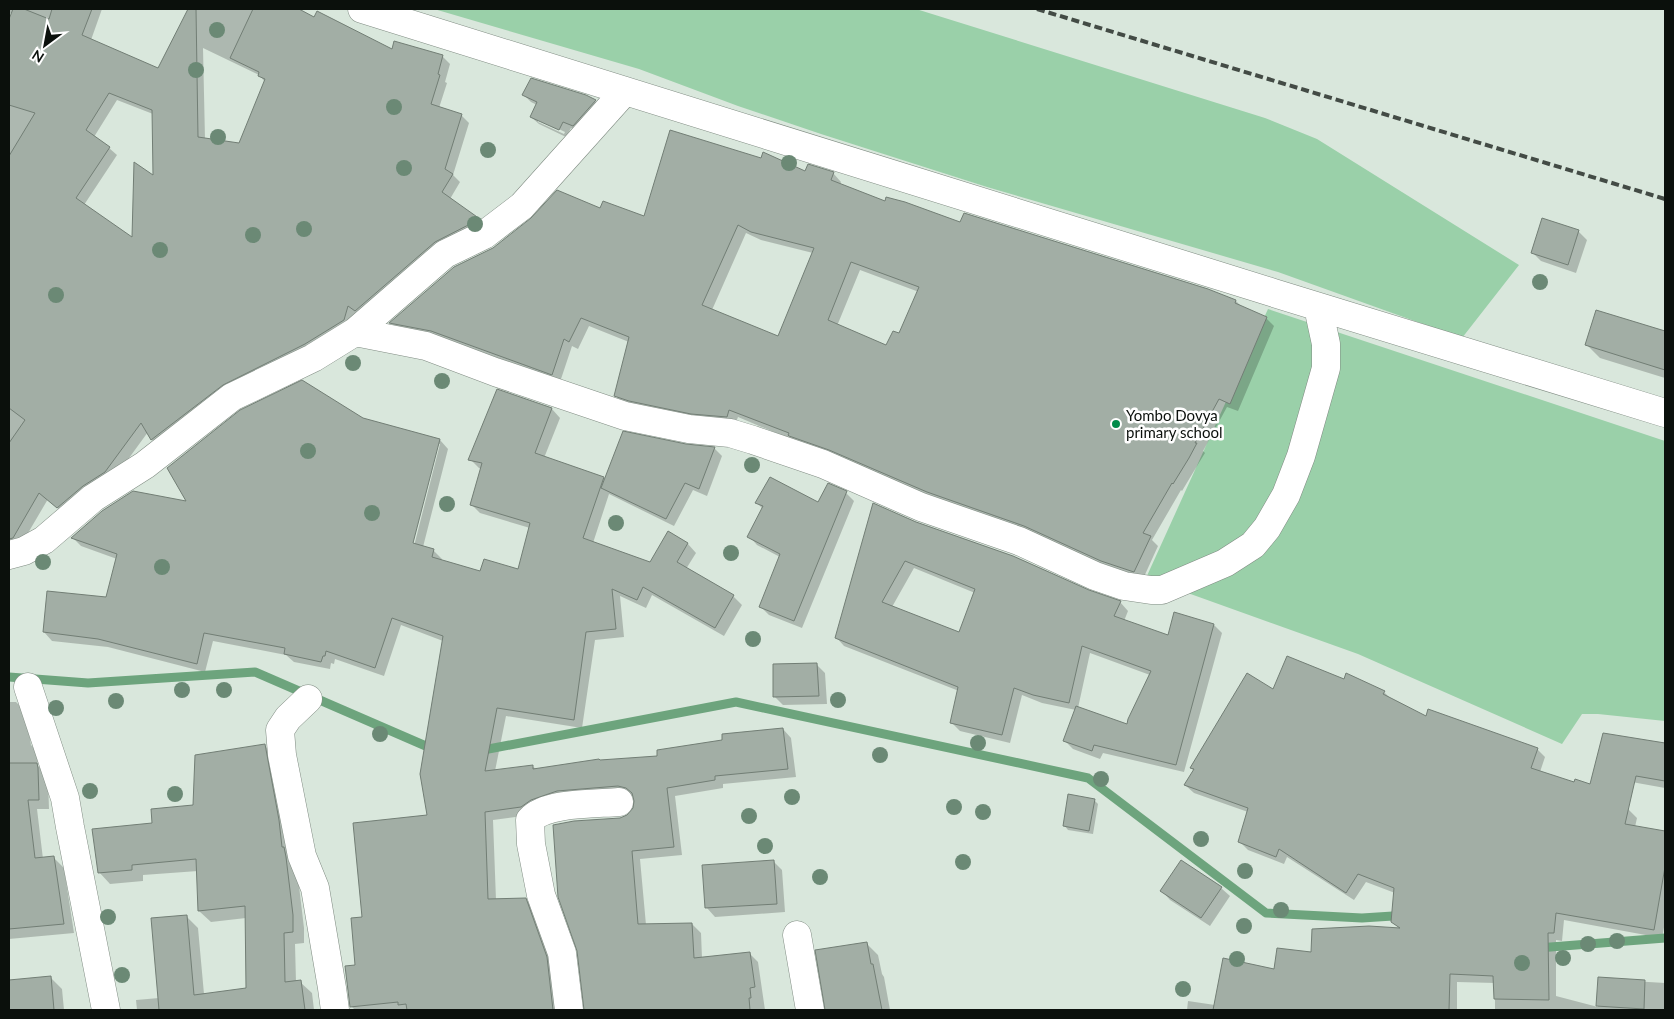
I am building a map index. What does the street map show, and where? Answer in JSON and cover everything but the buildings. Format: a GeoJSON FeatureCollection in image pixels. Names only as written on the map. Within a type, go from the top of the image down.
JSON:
{"type":"FeatureCollection","features":[{"type":"Feature","properties":{"kind":"street"},"geometry":{"type":"LineString","coordinates":[[362,9],[1318,307],[1665,413]]}},
{"type":"Feature","properties":{"kind":"street"},"geometry":{"type":"LineString","coordinates":[[9,555],[24,551],[44,540],[93,498],[145,465],[232,397],[313,358],[355,332],[445,254],[484,235],[522,206],[625,91]]}},
{"type":"Feature","properties":{"kind":"street"},"geometry":{"type":"LineString","coordinates":[[355,332],[426,346],[495,372],[625,416],[689,429],[730,433],[752,440],[823,464],[921,507],[1019,541],[1096,576],[1124,586],[1162,590],[1225,563],[1253,546],[1281,504],[1301,456],[1326,368],[1326,344],[1318,307]]}},
{"type":"Feature","properties":{"kind":"street"},"geometry":{"type":"LineString","coordinates":[[28,688],[65,798],[106,1010]]}},
{"type":"Feature","properties":{"kind":"street"},"geometry":{"type":"LineString","coordinates":[[308,699],[288,718],[280,730],[282,755],[302,856],[315,888],[334,1010]]}},
{"type":"Feature","properties":{"kind":"street"},"geometry":{"type":"LineString","coordinates":[[569,1010],[562,953],[541,895],[531,844],[530,820],[534,815],[562,806],[619,802]]}},
{"type":"Feature","properties":{"kind":"street"},"geometry":{"type":"LineString","coordinates":[[797,935],[810,1010]]}},
{"type":"Feature","properties":{"kind":"green space"},"geometry":{"type":"Polygon","coordinates":[[[434,9],[916,9],[1265,118],[1317,139],[1519,265],[1462,338],[1278,272],[987,187],[738,106],[639,69],[434,9]]]}},
{"type":"Feature","properties":{"kind":"green space"},"geometry":{"type":"Polygon","coordinates":[[[1268,309],[1665,441],[1665,721],[1582,714],[1562,744],[1358,654],[1146,578],[1268,309]]]}},
{"type":"Feature","properties":{"kind":"waterway"},"geometry":{"type":"LineString","coordinates":[[9,677],[88,683],[255,672],[435,750]]}},
{"type":"Feature","properties":{"kind":"waterway"},"geometry":{"type":"LineString","coordinates":[[478,751],[736,702],[1088,778],[1266,913],[1362,918],[1393,916],[1402,919]]}},
{"type":"Feature","properties":{"kind":"waterway"},"geometry":{"type":"LineString","coordinates":[[1538,948],[1665,938]]}},
{"type":"Feature","properties":{"kind":"railway"},"geometry":{"type":"LineString","coordinates":[[1037,9],[1665,199]]}},
{"type":"Feature","properties":{"kind":"place","name":"Yombo Dovya primary school"},"geometry":{"type":"Point","coordinates":[1116,424]}}]}
